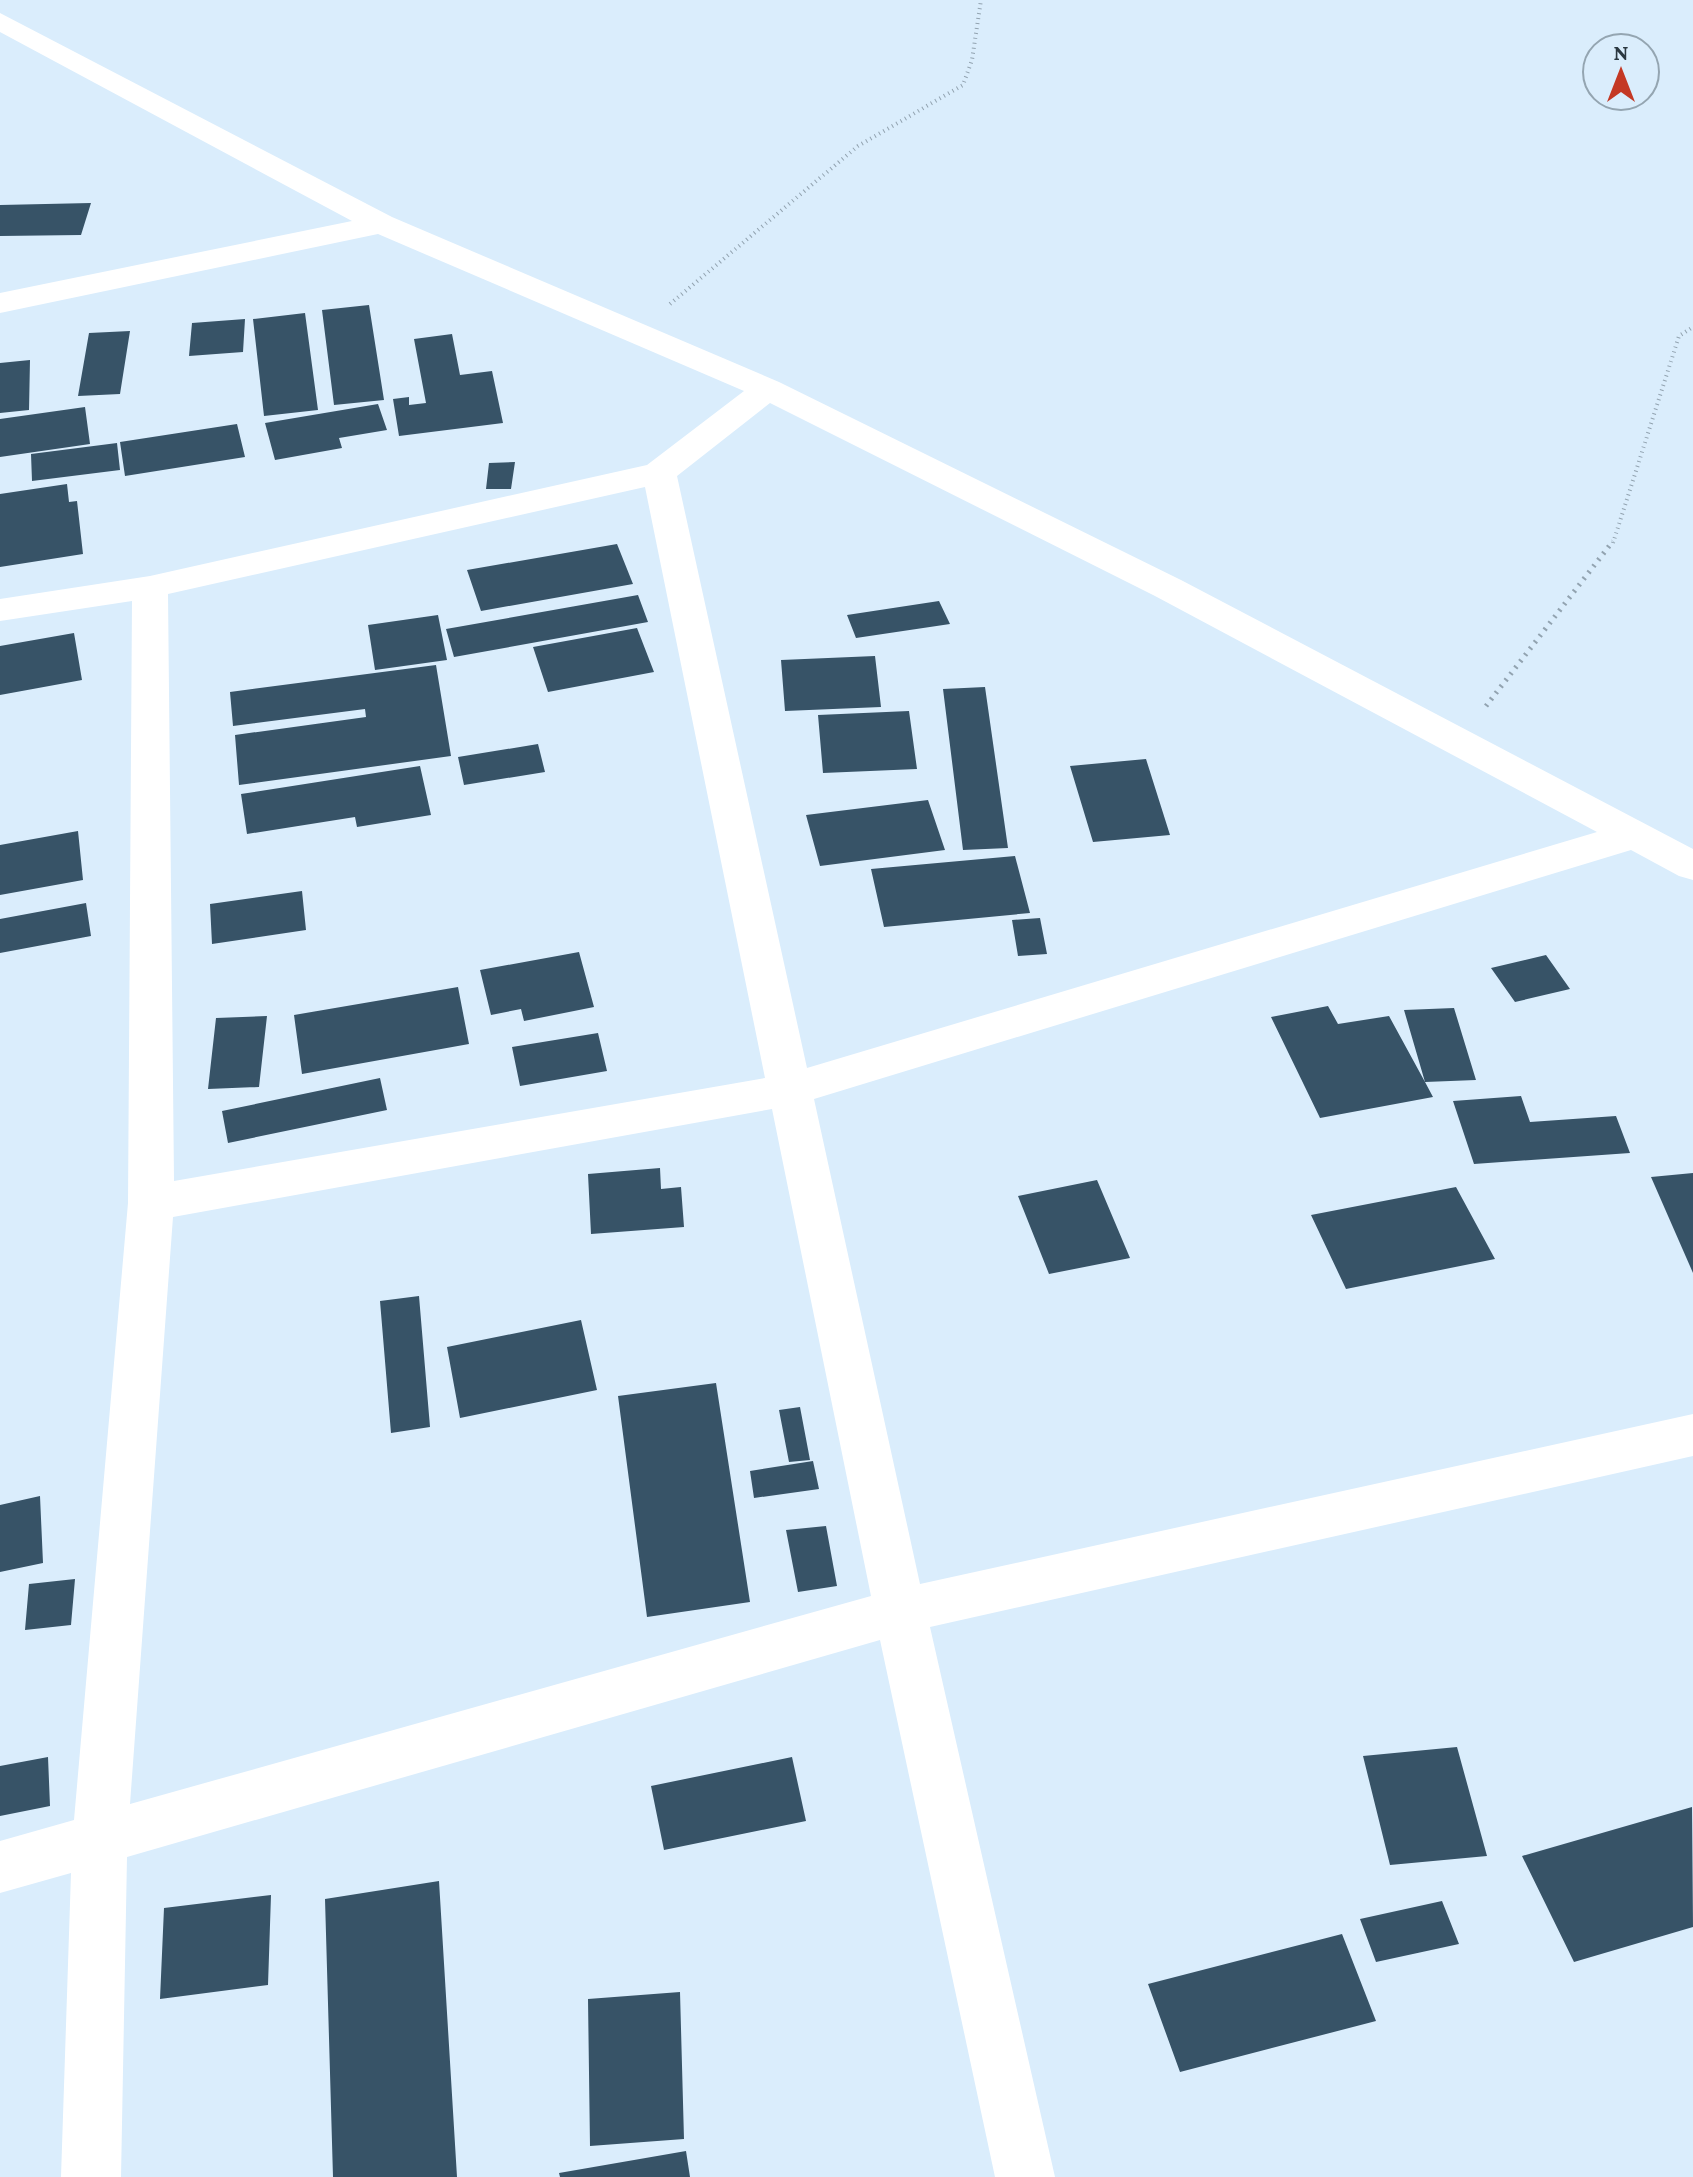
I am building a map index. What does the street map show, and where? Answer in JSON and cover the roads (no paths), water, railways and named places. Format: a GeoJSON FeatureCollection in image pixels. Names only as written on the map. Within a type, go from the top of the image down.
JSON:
{"type":"FeatureCollection","features":[{"type":"Feature","properties":{"kind":"street"},"geometry":{"type":"LineString","coordinates":[[0,21],[381,224],[767,389],[1168,588],[1693,866]]}},
{"type":"Feature","properties":{"kind":"street"},"geometry":{"type":"LineString","coordinates":[[0,303],[381,224]]}},
{"type":"Feature","properties":{"kind":"street"},"geometry":{"type":"LineString","coordinates":[[0,610],[150,587],[659,473],[767,389]]}},
{"type":"Feature","properties":{"kind":"street"},"geometry":{"type":"LineString","coordinates":[[659,473],[900,1611],[1025,2177]]}},
{"type":"Feature","properties":{"kind":"street"},"geometry":{"type":"LineString","coordinates":[[91,2177],[100,1837],[151,1203],[150,587]]}},
{"type":"Feature","properties":{"kind":"street"},"geometry":{"type":"LineString","coordinates":[[151,1203],[789,1090],[1635,835]]}},
{"type":"Feature","properties":{"kind":"street"},"geometry":{"type":"LineString","coordinates":[[0,1867],[900,1611],[1693,1435]]}}]}
